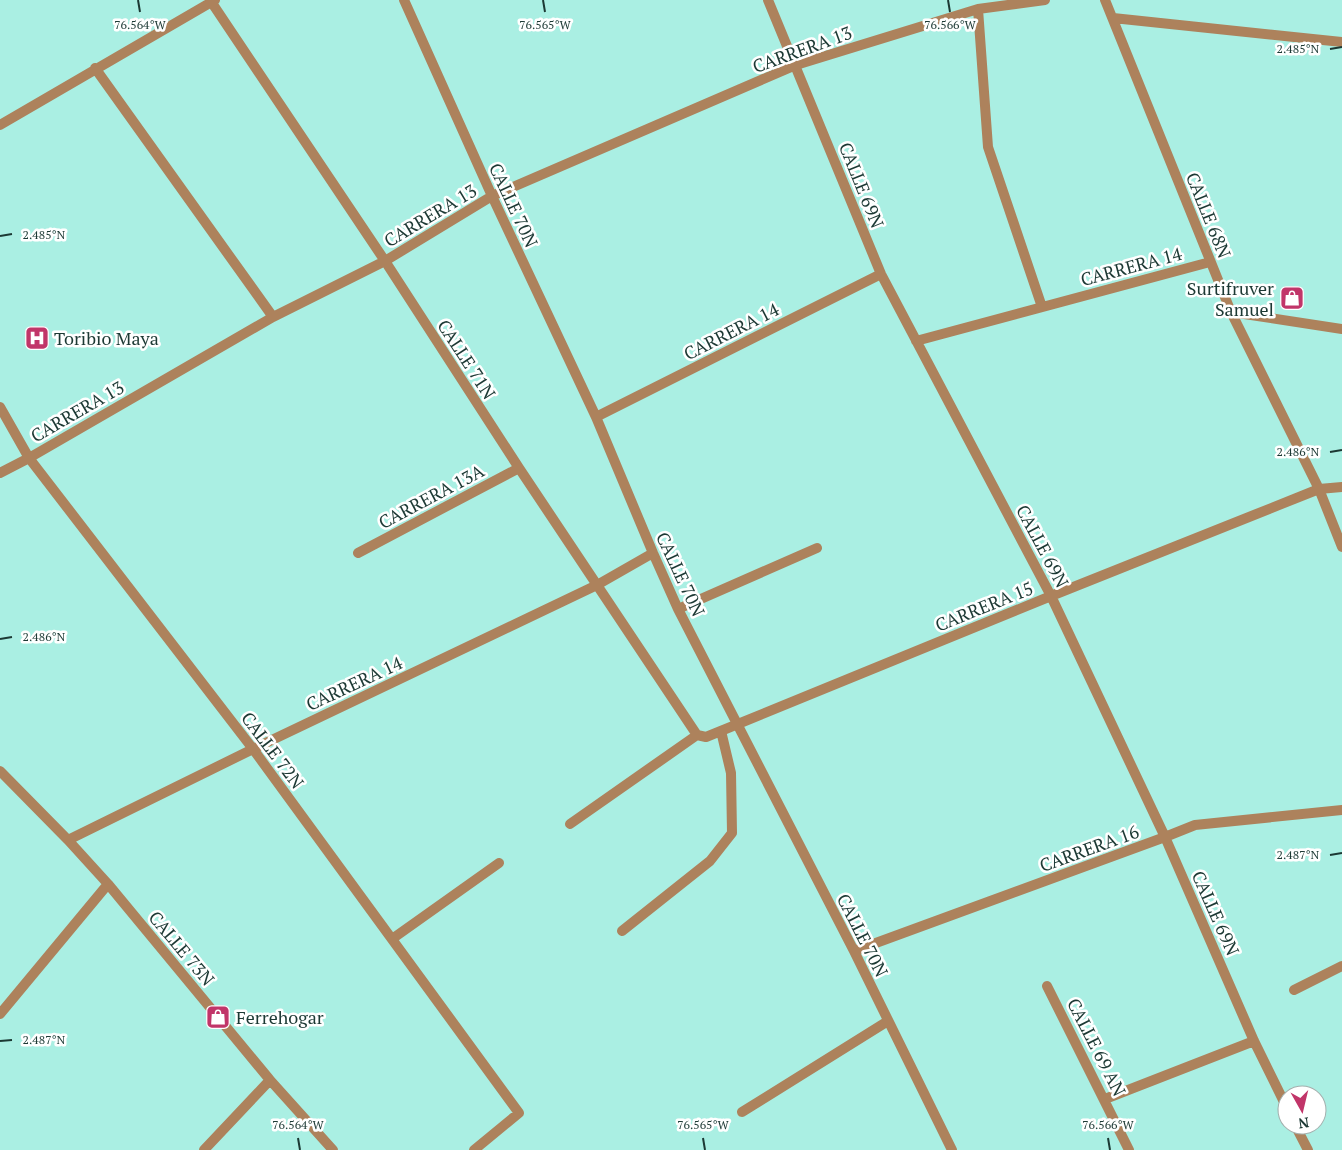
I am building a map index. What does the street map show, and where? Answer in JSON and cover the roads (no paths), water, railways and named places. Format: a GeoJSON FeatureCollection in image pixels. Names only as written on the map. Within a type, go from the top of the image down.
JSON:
{"type":"FeatureCollection","features":[{"type":"Feature","properties":{"kind":"street","name":"CALLE 70N"},"geometry":{"type":"LineString","coordinates":[[404,0],[492,196],[596,417],[652,553],[678,609],[739,724],[854,951],[952,1150]]}},
{"type":"Feature","properties":{"kind":"street","name":"CALLE 69N"},"geometry":{"type":"LineString","coordinates":[[768,0],[881,274],[1051,596],[1165,837],[1254,1041],[1277,1088]]}},
{"type":"Feature","properties":{"kind":"street","name":"CARRERA 13"},"geometry":{"type":"LineString","coordinates":[[0,472],[29,458],[273,317],[385,261],[492,196],[796,65],[978,9],[1045,0]]}},
{"type":"Feature","properties":{"kind":"street","name":"CALLE 68N"},"geometry":{"type":"LineString","coordinates":[[1105,0],[1231,312],[1319,489],[1342,547]]}},
{"type":"Feature","properties":{"kind":"street"},"geometry":{"type":"LineString","coordinates":[[0,125],[212,1]]}},
{"type":"Feature","properties":{"kind":"street","name":"CALLE 71N"},"geometry":{"type":"LineString","coordinates":[[212,1],[697,735]]}},
{"type":"Feature","properties":{"kind":"street"},"geometry":{"type":"LineString","coordinates":[[978,9],[988,147],[1042,307]]}},
{"type":"Feature","properties":{"kind":"street"},"geometry":{"type":"LineString","coordinates":[[1113,18],[1342,42]]}},
{"type":"Feature","properties":{"kind":"street"},"geometry":{"type":"LineString","coordinates":[[95,68],[273,317]]}},
{"type":"Feature","properties":{"kind":"street","name":"CARRERA 14"},"geometry":{"type":"LineString","coordinates":[[916,341],[1210,262]]}},
{"type":"Feature","properties":{"kind":"street","name":"CARRERA 14"},"geometry":{"type":"LineString","coordinates":[[596,417],[881,274]]}},
{"type":"Feature","properties":{"kind":"street"},"geometry":{"type":"LineString","coordinates":[[1231,312],[1342,329]]}},
{"type":"Feature","properties":{"kind":"street","name":"CALLE 72N"},"geometry":{"type":"LineString","coordinates":[[0,407],[29,458],[253,749],[519,1113],[474,1150]]}},
{"type":"Feature","properties":{"kind":"street","name":"CARRERA 13A"},"geometry":{"type":"LineString","coordinates":[[358,553],[519,468]]}},
{"type":"Feature","properties":{"kind":"street","name":"CARRERA 15"},"geometry":{"type":"LineString","coordinates":[[697,735],[706,738],[1051,596],[1319,489],[1342,487]]}},
{"type":"Feature","properties":{"kind":"street"},"geometry":{"type":"LineString","coordinates":[[678,609],[817,548]]}},
{"type":"Feature","properties":{"kind":"street","name":"CARRERA 14"},"geometry":{"type":"LineString","coordinates":[[68,840],[253,749],[597,585],[652,553]]}},
{"type":"Feature","properties":{"kind":"street"},"geometry":{"type":"LineString","coordinates":[[622,931],[710,861],[732,833],[731,773],[721,731]]}},
{"type":"Feature","properties":{"kind":"street"},"geometry":{"type":"LineString","coordinates":[[570,824],[697,735]]}},
{"type":"Feature","properties":{"kind":"street","name":"CALLE 73N"},"geometry":{"type":"LineString","coordinates":[[0,771],[108,884],[270,1080],[333,1150]]}},
{"type":"Feature","properties":{"kind":"street","name":"CARRERA 16"},"geometry":{"type":"LineString","coordinates":[[854,951],[1195,825],[1342,810]]}},
{"type":"Feature","properties":{"kind":"street"},"geometry":{"type":"LineString","coordinates":[[392,939],[499,863]]}},
{"type":"Feature","properties":{"kind":"street"},"geometry":{"type":"LineString","coordinates":[[0,1014],[108,884]]}},
{"type":"Feature","properties":{"kind":"street"},"geometry":{"type":"LineString","coordinates":[[1294,990],[1342,966]]}},
{"type":"Feature","properties":{"kind":"street","name":"CALLE 69 AN"},"geometry":{"type":"LineString","coordinates":[[1047,986],[1130,1150]]}},
{"type":"Feature","properties":{"kind":"street"},"geometry":{"type":"LineString","coordinates":[[742,1112],[888,1021]]}},
{"type":"Feature","properties":{"kind":"street"},"geometry":{"type":"LineString","coordinates":[[1105,1099],[1254,1041]]}},
{"type":"Feature","properties":{"kind":"street"},"geometry":{"type":"LineString","coordinates":[[204,1150],[270,1080]]}},
{"type":"Feature","properties":{"kind":"street"},"geometry":{"type":"LineString","coordinates":[[1300,1135],[1308,1150]]}},
{"type":"Feature","properties":{"kind":"place","name":"Surtifruver Samuel"},"geometry":{"type":"Point","coordinates":[1292,298]}},
{"type":"Feature","properties":{"kind":"place","name":"Toribio Maya"},"geometry":{"type":"Point","coordinates":[37,338]}},
{"type":"Feature","properties":{"kind":"place","name":"Ferrehogar"},"geometry":{"type":"Point","coordinates":[218,1017]}}]}
